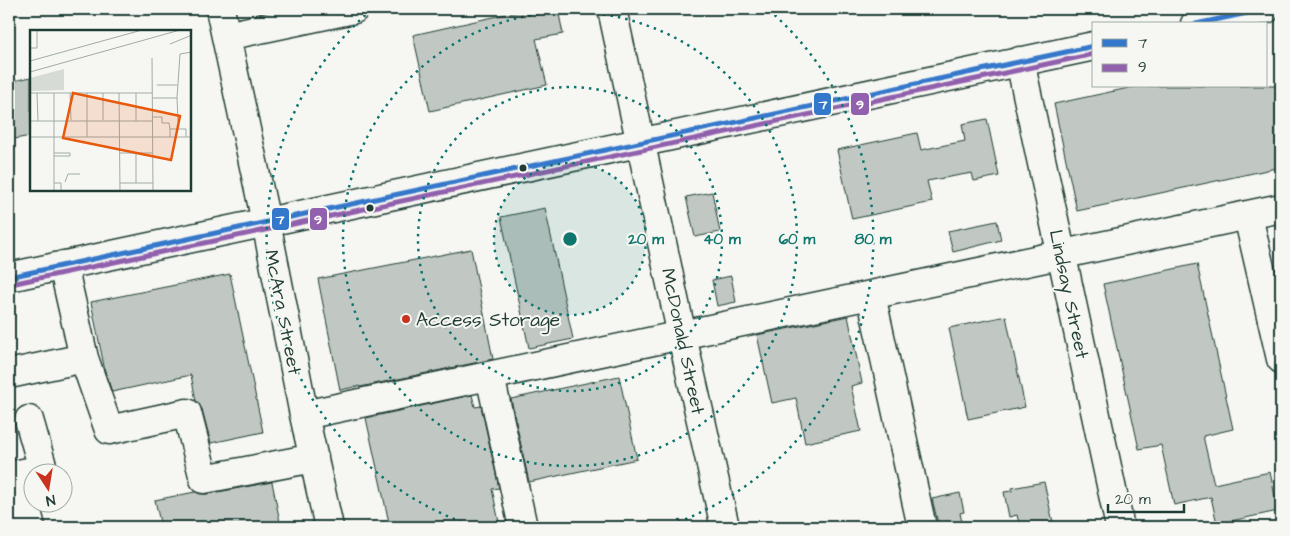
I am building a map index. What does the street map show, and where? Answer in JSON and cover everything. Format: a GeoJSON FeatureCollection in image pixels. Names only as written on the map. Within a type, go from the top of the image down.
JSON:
{"type":"FeatureCollection","features":[{"type":"Feature","properties":{"kind":"street","name":"McAra Street"},"geometry":{"type":"LineString","coordinates":[[220,9],[329,527]]}},
{"type":"Feature","properties":{"kind":"street"},"geometry":{"type":"LineString","coordinates":[[226,36],[354,9]]}},
{"type":"Feature","properties":{"kind":"street","name":"McDonald Street"},"geometry":{"type":"LineString","coordinates":[[612,9],[725,527]]}},
{"type":"Feature","properties":{"kind":"street"},"geometry":{"type":"LineString","coordinates":[[1204,22],[1266,9]]}},
{"type":"Feature","properties":{"kind":"street"},"geometry":{"type":"LineString","coordinates":[[9,276],[1092,46]]}},
{"type":"Feature","properties":{"kind":"street","name":"Lindsay Street"},"geometry":{"type":"LineString","coordinates":[[1020,61],[1120,527]]}},
{"type":"Feature","properties":{"kind":"street"},"geometry":{"type":"LineString","coordinates":[[304,415],[1281,208]]}},
{"type":"Feature","properties":{"kind":"street"},"geometry":{"type":"LineString","coordinates":[[1248,216],[1281,359]]}},
{"type":"Feature","properties":{"kind":"street"},"geometry":{"type":"LineString","coordinates":[[63,265],[84,358],[109,430],[187,413],[204,479],[314,458]]}},
{"type":"Feature","properties":{"kind":"street"},"geometry":{"type":"LineString","coordinates":[[871,295],[922,527]]}},
{"type":"Feature","properties":{"kind":"street"},"geometry":{"type":"LineString","coordinates":[[9,374],[84,358]]}},
{"type":"Feature","properties":{"kind":"street"},"geometry":{"type":"LineString","coordinates":[[490,376],[523,527]]}},
{"type":"Feature","properties":{"kind":"street"},"geometry":{"type":"LineString","coordinates":[[29,420],[43,469],[13,476],[31,527]]}},
{"type":"Feature","properties":{"kind":"building"},"geometry":{"type":"Polygon","coordinates":[[[529,9],[558,9],[563,34],[536,39],[547,85],[430,111],[413,35],[529,9]]]}},
{"type":"Feature","properties":{"kind":"building"},"geometry":{"type":"Polygon","coordinates":[[[30,77],[30,136],[9,140],[9,82],[30,77]]]}},
{"type":"Feature","properties":{"kind":"building"},"geometry":{"type":"Polygon","coordinates":[[[1268,86],[1276,86],[1281,111],[1281,167],[1077,211],[1054,104],[1129,88],[1268,88],[1268,86]]]}},
{"type":"Feature","properties":{"kind":"building"},"geometry":{"type":"Polygon","coordinates":[[[987,119],[999,176],[974,181],[972,173],[927,181],[932,202],[852,219],[837,150],[917,133],[921,150],[965,141],[962,124],[987,119]]]}},
{"type":"Feature","properties":{"kind":"building"},"geometry":{"type":"Polygon","coordinates":[[[712,192],[720,232],[695,237],[686,197],[712,192]]]}},
{"type":"Feature","properties":{"kind":"building"},"geometry":{"type":"Polygon","coordinates":[[[545,208],[573,339],[529,348],[501,217],[545,208]]]}},
{"type":"Feature","properties":{"kind":"building"},"geometry":{"type":"Polygon","coordinates":[[[997,221],[1001,240],[953,252],[948,231],[997,221]]]}},
{"type":"Feature","properties":{"kind":"building","name":"Access Storage"},"geometry":{"type":"Polygon","coordinates":[[[471,249],[493,359],[340,390],[318,279],[471,249]]]}},
{"type":"Feature","properties":{"kind":"building"},"geometry":{"type":"Polygon","coordinates":[[[1197,264],[1233,429],[1203,436],[1214,484],[1270,472],[1278,511],[1217,524],[1211,497],[1174,505],[1161,445],[1139,449],[1103,284],[1197,264]]]}},
{"type":"Feature","properties":{"kind":"building"},"geometry":{"type":"Polygon","coordinates":[[[230,274],[263,432],[211,443],[202,409],[196,401],[191,375],[112,392],[105,371],[91,302],[230,274]]]}},
{"type":"Feature","properties":{"kind":"building"},"geometry":{"type":"Polygon","coordinates":[[[731,276],[736,302],[717,306],[712,280],[731,276]]]}},
{"type":"Feature","properties":{"kind":"building"},"geometry":{"type":"Polygon","coordinates":[[[848,316],[862,383],[851,386],[861,431],[805,443],[796,398],[772,403],[757,335],[848,316]]]}},
{"type":"Feature","properties":{"kind":"building"},"geometry":{"type":"Polygon","coordinates":[[[1006,316],[1025,407],[968,419],[949,328],[1006,316]]]}},
{"type":"Feature","properties":{"kind":"building"},"geometry":{"type":"Polygon","coordinates":[[[619,376],[637,459],[529,482],[511,399],[619,376]]]}},
{"type":"Feature","properties":{"kind":"building"},"geometry":{"type":"Polygon","coordinates":[[[472,395],[475,407],[481,406],[499,488],[492,489],[500,527],[390,527],[366,418],[472,395]]]}},
{"type":"Feature","properties":{"kind":"building"},"geometry":{"type":"Polygon","coordinates":[[[272,482],[281,527],[161,527],[155,500],[195,492],[207,494],[272,482]]]}},
{"type":"Feature","properties":{"kind":"building"},"geometry":{"type":"Polygon","coordinates":[[[1044,482],[1054,527],[1020,527],[1017,515],[1009,517],[1004,492],[1012,491],[1012,488],[1044,482]]]}},
{"type":"Feature","properties":{"kind":"building"},"geometry":{"type":"Polygon","coordinates":[[[960,493],[964,512],[960,513],[963,527],[939,527],[932,499],[960,493]]]}},
{"type":"Feature","properties":{"kind":"transit line","name":"7"},"geometry":{"type":"LineString","coordinates":[[1205,22],[1266,9]]}},
{"type":"Feature","properties":{"kind":"transit line","name":"7"},"geometry":{"type":"LineString","coordinates":[[9,277],[1092,46]]}},
{"type":"Feature","properties":{"kind":"transit line","name":"9"},"geometry":{"type":"LineString","coordinates":[[11,284],[1092,54]]}},
{"type":"Feature","properties":{"kind":"place","name":"Access Storage"},"geometry":{"type":"Point","coordinates":[406,319]}}]}
